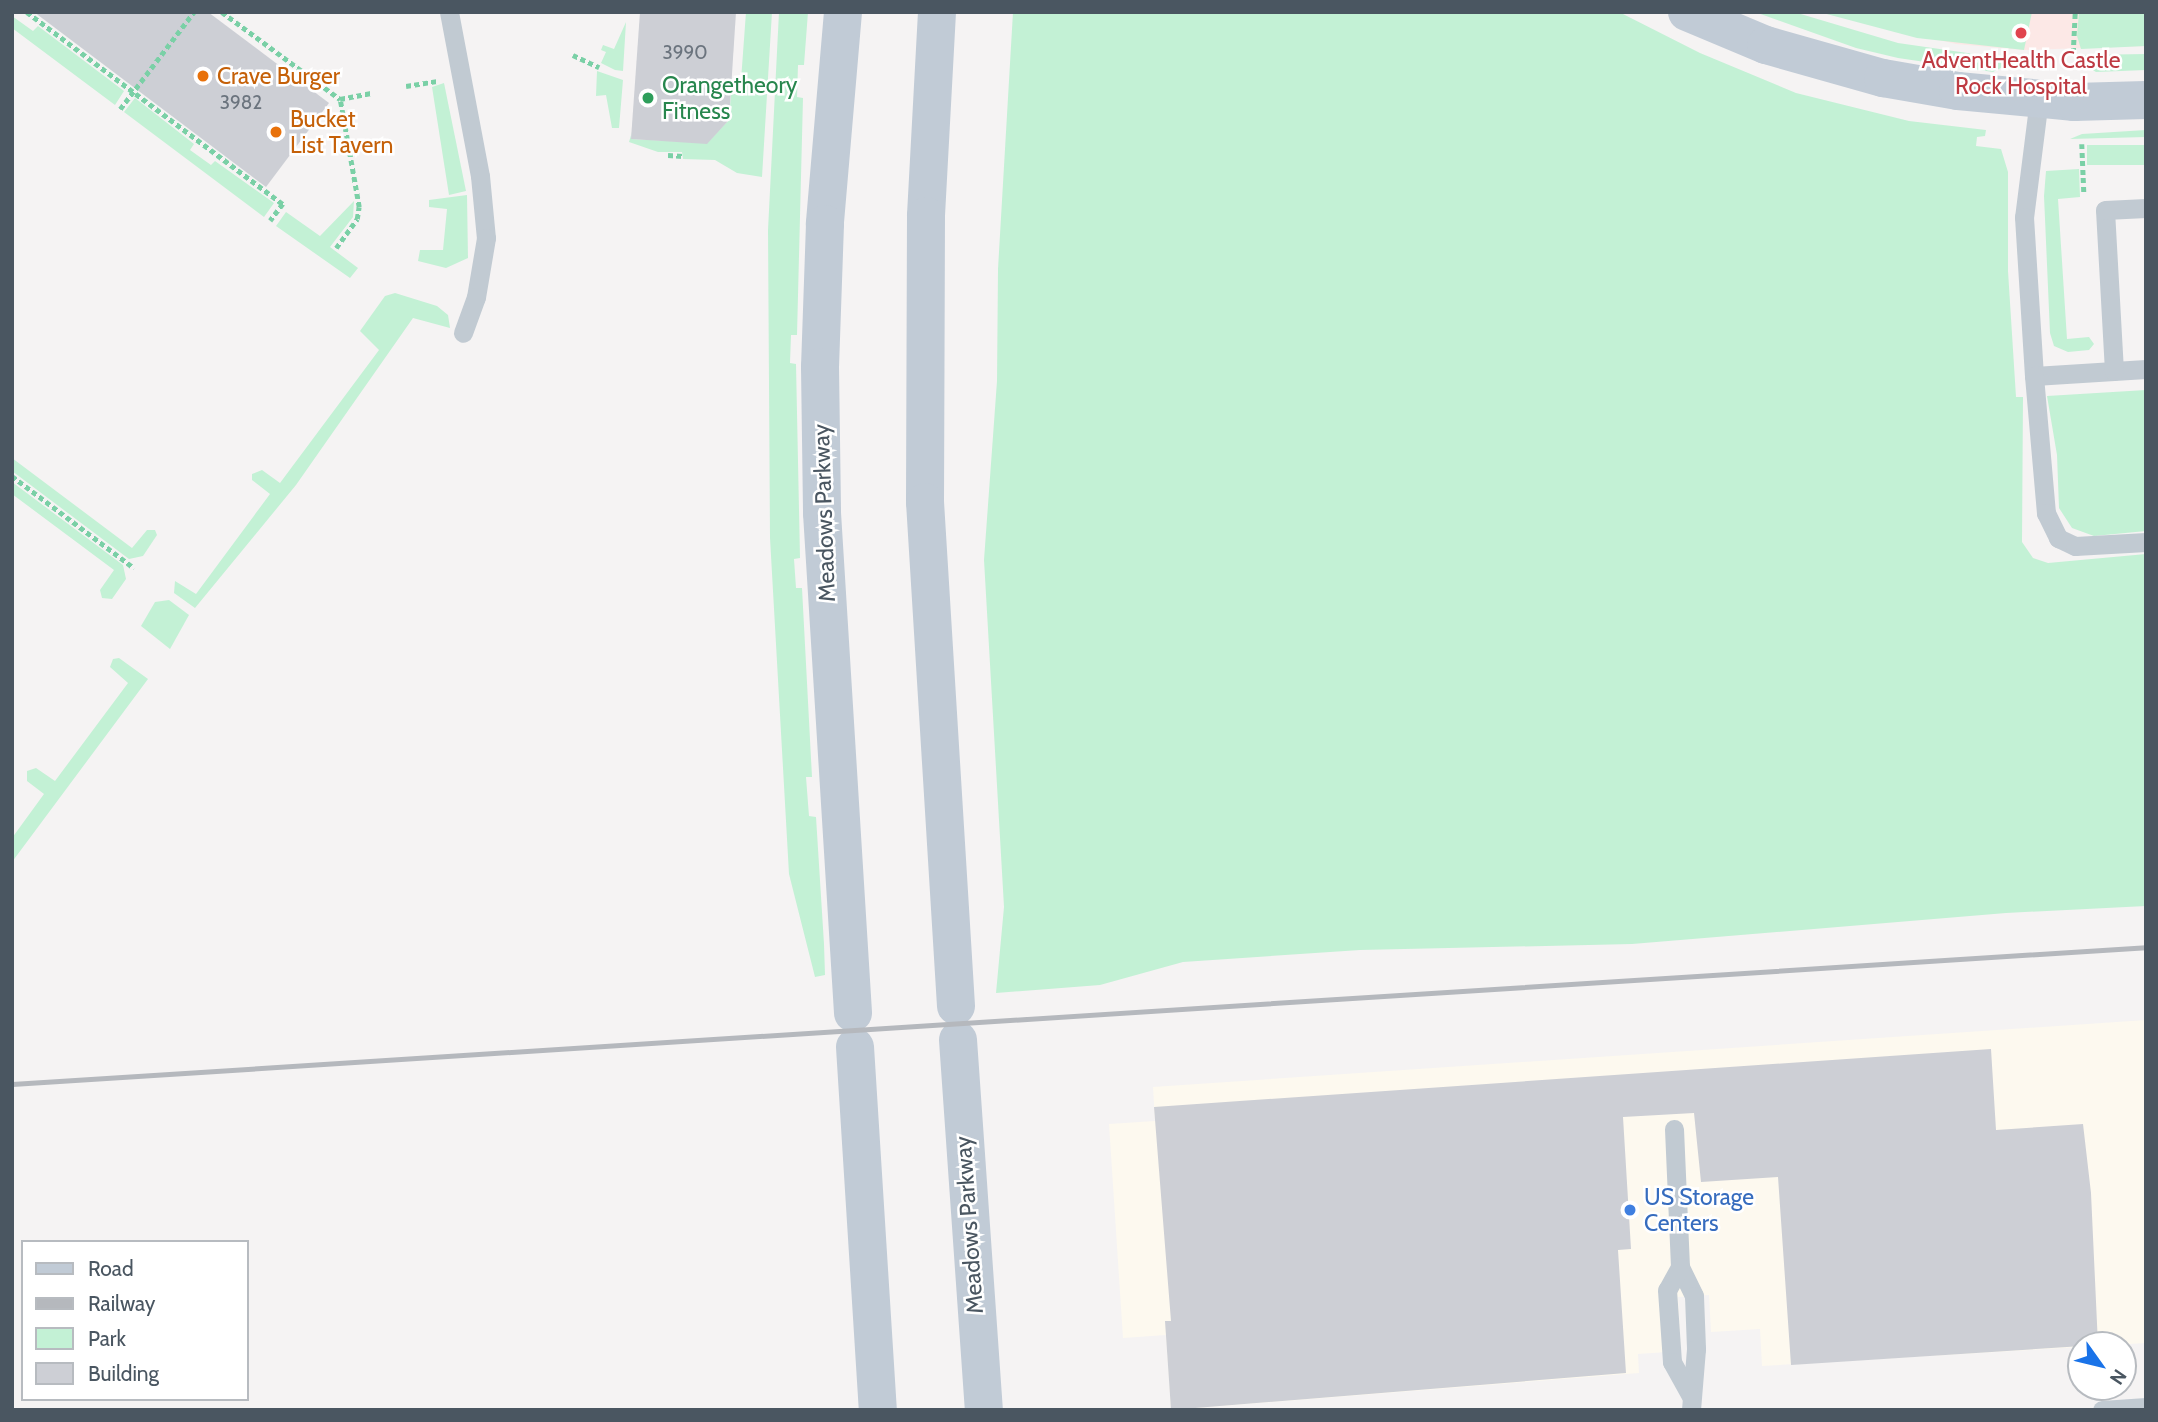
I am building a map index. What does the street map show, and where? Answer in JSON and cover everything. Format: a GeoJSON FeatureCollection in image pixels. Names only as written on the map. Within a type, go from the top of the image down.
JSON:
{"type":"FeatureCollection","features":[{"type":"Feature","properties":{"kind":"main road","name":"Meadows Parkway"},"geometry":{"type":"LineString","coordinates":[[843,12],[825,224],[820,368],[822,513],[878,1410]]}},
{"type":"Feature","properties":{"kind":"main road","name":"Meadows Parkway"},"geometry":{"type":"LineString","coordinates":[[937,12],[925,229],[925,502],[984,1410]]}},
{"type":"Feature","properties":{"kind":"main road"},"geometry":{"type":"LineString","coordinates":[[1687,12],[1766,45],[1842,68],[1958,91],[2039,99],[2146,100]]}},
{"type":"Feature","properties":{"kind":"lane"},"geometry":{"type":"LineString","coordinates":[[449,12],[480,176],[486,238],[476,297],[463,333]]}},
{"type":"Feature","properties":{"kind":"lane"},"geometry":{"type":"LineString","coordinates":[[2039,99],[2024,217],[2046,513],[2058,538],[2075,546],[2146,542]]}},
{"type":"Feature","properties":{"kind":"lane"},"geometry":{"type":"LineString","coordinates":[[2114,371],[2105,210],[2146,208]]}},
{"type":"Feature","properties":{"kind":"lane"},"geometry":{"type":"LineString","coordinates":[[2034,376],[2146,369]]}},
{"type":"Feature","properties":{"kind":"lane"},"geometry":{"type":"LineString","coordinates":[[1674,1129],[1680,1267],[1694,1296],[1696,1349],[1690,1403]]}},
{"type":"Feature","properties":{"kind":"lane"},"geometry":{"type":"LineString","coordinates":[[2102,1410],[2146,1407]]}},
{"type":"Feature","properties":{"kind":"path"},"geometry":{"type":"LineString","coordinates":[[27,12],[283,204],[270,221]]}},
{"type":"Feature","properties":{"kind":"path"},"geometry":{"type":"LineString","coordinates":[[120,109],[194,12]]}},
{"type":"Feature","properties":{"kind":"path"},"geometry":{"type":"LineString","coordinates":[[222,12],[340,99],[359,207],[357,219],[336,248]]}},
{"type":"Feature","properties":{"kind":"path"},"geometry":{"type":"LineString","coordinates":[[2073,53],[2075,12]]}},
{"type":"Feature","properties":{"kind":"path"},"geometry":{"type":"LineString","coordinates":[[573,55],[599,67]]}},
{"type":"Feature","properties":{"kind":"path"},"geometry":{"type":"LineString","coordinates":[[406,86],[445,80]]}},
{"type":"Feature","properties":{"kind":"path"},"geometry":{"type":"LineString","coordinates":[[340,99],[372,93]]}},
{"type":"Feature","properties":{"kind":"path"},"geometry":{"type":"LineString","coordinates":[[2082,144],[2087,194]]}},
{"type":"Feature","properties":{"kind":"path"},"geometry":{"type":"LineString","coordinates":[[668,155],[683,156]]}},
{"type":"Feature","properties":{"kind":"path"},"geometry":{"type":"LineString","coordinates":[[12,476],[134,568]]}},
{"type":"Feature","properties":{"kind":"shaded area","name":"AdventHealth Castle Rock Hospital"},"geometry":{"type":"Polygon","coordinates":[[[1819,12],[2146,12],[2146,46],[2024,50],[1956,44],[1819,12]]]}},
{"type":"Feature","properties":{"kind":"shaded area","name":"US Storage Centers"},"geometry":{"type":"Polygon","coordinates":[[[2146,1020],[2146,1343],[2137,1344],[2137,1331],[2067,1331],[2067,1348],[1762,1366],[1760,1329],[1711,1332],[1709,1295],[1678,1297],[1681,1351],[1638,1354],[1639,1373],[1171,1410],[1166,1335],[1123,1338],[1109,1124],[1155,1121],[1153,1087],[2146,1020]]]}},
{"type":"Feature","properties":{"kind":"green space"},"geometry":{"type":"Polygon","coordinates":[[[746,12],[772,12],[762,177],[737,173],[715,160],[683,159],[682,152],[658,152],[629,142],[632,132],[631,139],[707,143],[729,120],[731,94],[740,94],[746,12]]]}},
{"type":"Feature","properties":{"kind":"green space"},"geometry":{"type":"Polygon","coordinates":[[[779,12],[808,12],[804,65],[798,65],[797,97],[803,98],[797,335],[791,335],[790,363],[796,364],[800,558],[794,559],[796,588],[802,588],[812,777],[806,777],[809,816],[816,817],[824,944],[825,975],[815,977],[789,874],[770,538],[768,230],[779,12]]]}},
{"type":"Feature","properties":{"kind":"green space"},"geometry":{"type":"Polygon","coordinates":[[[1013,12],[1619,12],[1700,53],[1796,93],[1909,121],[1986,130],[1985,136],[1977,137],[1976,146],[2001,149],[2008,172],[2008,271],[2016,397],[2023,397],[2022,542],[2033,558],[2048,563],[2146,554],[2146,906],[2006,913],[1632,944],[1360,950],[1183,962],[1100,985],[996,993],[1004,907],[984,560],[997,381],[998,269],[1013,12]]]}},
{"type":"Feature","properties":{"kind":"green space"},"geometry":{"type":"Polygon","coordinates":[[[1755,12],[1794,12],[1898,43],[2016,60],[1993,72],[1898,58],[1856,48],[1755,12]]]}},
{"type":"Feature","properties":{"kind":"green space"},"geometry":{"type":"Polygon","coordinates":[[[1819,12],[2032,12],[2024,50],[1917,38],[1819,12]]]}},
{"type":"Feature","properties":{"kind":"green space"},"geometry":{"type":"Polygon","coordinates":[[[2079,12],[2146,12],[2146,46],[2081,49],[2077,36],[2079,12]]]}},
{"type":"Feature","properties":{"kind":"green space"},"geometry":{"type":"Polygon","coordinates":[[[12,16],[33,31],[38,26],[124,91],[115,105],[12,28],[12,16]]]}},
{"type":"Feature","properties":{"kind":"green space"},"geometry":{"type":"Polygon","coordinates":[[[626,22],[623,71],[615,70],[601,63],[606,52],[601,50],[603,45],[614,49],[626,22]]]}},
{"type":"Feature","properties":{"kind":"green space"},"geometry":{"type":"Polygon","coordinates":[[[2146,54],[2146,70],[2096,72],[2078,61],[2084,55],[2146,54]]]}},
{"type":"Feature","properties":{"kind":"green space"},"geometry":{"type":"Polygon","coordinates":[[[597,71],[623,80],[619,128],[612,128],[606,95],[596,96],[597,71]]]}},
{"type":"Feature","properties":{"kind":"green space"},"geometry":{"type":"Polygon","coordinates":[[[444,83],[466,191],[449,195],[432,87],[444,83]]]}},
{"type":"Feature","properties":{"kind":"green space"},"geometry":{"type":"Polygon","coordinates":[[[135,98],[194,144],[190,150],[211,165],[215,161],[274,203],[264,217],[124,112],[135,98]]]}},
{"type":"Feature","properties":{"kind":"green space"},"geometry":{"type":"Polygon","coordinates":[[[2146,130],[2146,137],[2070,139],[2082,134],[2146,130]]]}},
{"type":"Feature","properties":{"kind":"green space"},"geometry":{"type":"Polygon","coordinates":[[[2087,145],[2146,145],[2146,165],[2087,165],[2087,145]]]}},
{"type":"Feature","properties":{"kind":"green space"},"geometry":{"type":"Polygon","coordinates":[[[2079,169],[2080,197],[2058,199],[2067,339],[2089,337],[2094,344],[2089,350],[2068,352],[2054,346],[2050,333],[2044,196],[2046,171],[2079,169]]]}},
{"type":"Feature","properties":{"kind":"green space"},"geometry":{"type":"Polygon","coordinates":[[[467,195],[468,258],[446,268],[418,261],[420,250],[443,250],[447,209],[429,207],[429,200],[467,195]]]}},
{"type":"Feature","properties":{"kind":"green space"},"geometry":{"type":"Polygon","coordinates":[[[354,201],[353,217],[330,247],[358,268],[350,278],[276,226],[286,212],[320,236],[354,201]]]}},
{"type":"Feature","properties":{"kind":"green space"},"geometry":{"type":"Polygon","coordinates":[[[395,293],[437,306],[448,315],[450,328],[413,318],[296,485],[195,608],[174,593],[175,581],[196,594],[270,494],[252,480],[252,474],[262,470],[280,483],[379,350],[360,331],[385,296],[395,293]]]}},
{"type":"Feature","properties":{"kind":"green space"},"geometry":{"type":"Polygon","coordinates":[[[2146,390],[2146,531],[2094,536],[2072,528],[2059,508],[2057,455],[2047,396],[2146,390]]]}},
{"type":"Feature","properties":{"kind":"green space"},"geometry":{"type":"Polygon","coordinates":[[[12,458],[132,548],[147,530],[155,530],[157,535],[143,556],[129,559],[12,471],[12,458]]]}},
{"type":"Feature","properties":{"kind":"green space"},"geometry":{"type":"Polygon","coordinates":[[[12,482],[123,565],[126,579],[112,599],[102,598],[100,590],[114,570],[12,494],[12,482]]]}},
{"type":"Feature","properties":{"kind":"green space"},"geometry":{"type":"Polygon","coordinates":[[[169,600],[189,615],[170,649],[141,626],[155,602],[169,600]]]}},
{"type":"Feature","properties":{"kind":"green space"},"geometry":{"type":"Polygon","coordinates":[[[119,658],[148,679],[12,862],[12,838],[44,794],[27,781],[27,771],[36,768],[55,781],[128,683],[110,667],[113,659],[119,658]]]}},
{"type":"Feature","properties":{"kind":"building"},"geometry":{"type":"Polygon","coordinates":[[[34,12],[208,12],[329,103],[266,187],[34,12]]]}},
{"type":"Feature","properties":{"kind":"building"},"geometry":{"type":"Polygon","coordinates":[[[640,12],[736,12],[729,120],[707,144],[631,139],[640,12]]]}},
{"type":"Feature","properties":{"kind":"building","name":"US Storage Centers"},"geometry":{"type":"Polygon","coordinates":[[[1991,1049],[1996,1130],[2083,1124],[2091,1193],[2097,1331],[2067,1331],[2067,1347],[1791,1365],[1778,1177],[1701,1182],[1694,1113],[1623,1117],[1631,1249],[1618,1250],[1626,1373],[1171,1410],[1165,1321],[1171,1321],[1154,1107],[1991,1049]]]}},
{"type":"Feature","properties":{"kind":"railway"},"geometry":{"type":"LineString","coordinates":[[12,1084],[2146,947]]}},
{"type":"Feature","properties":{"kind":"place","name":"AdventHealth Castle Rock Hospital"},"geometry":{"type":"Point","coordinates":[2021,33]}},
{"type":"Feature","properties":{"kind":"place","name":"Crave Burger"},"geometry":{"type":"Point","coordinates":[203,76]}},
{"type":"Feature","properties":{"kind":"place","name":"Orangetheory Fitness"},"geometry":{"type":"Point","coordinates":[648,98]}},
{"type":"Feature","properties":{"kind":"place","name":"Bucket List Tavern"},"geometry":{"type":"Point","coordinates":[276,132]}},
{"type":"Feature","properties":{"kind":"place","name":"US Storage Centers"},"geometry":{"type":"Point","coordinates":[1630,1210]}}]}
